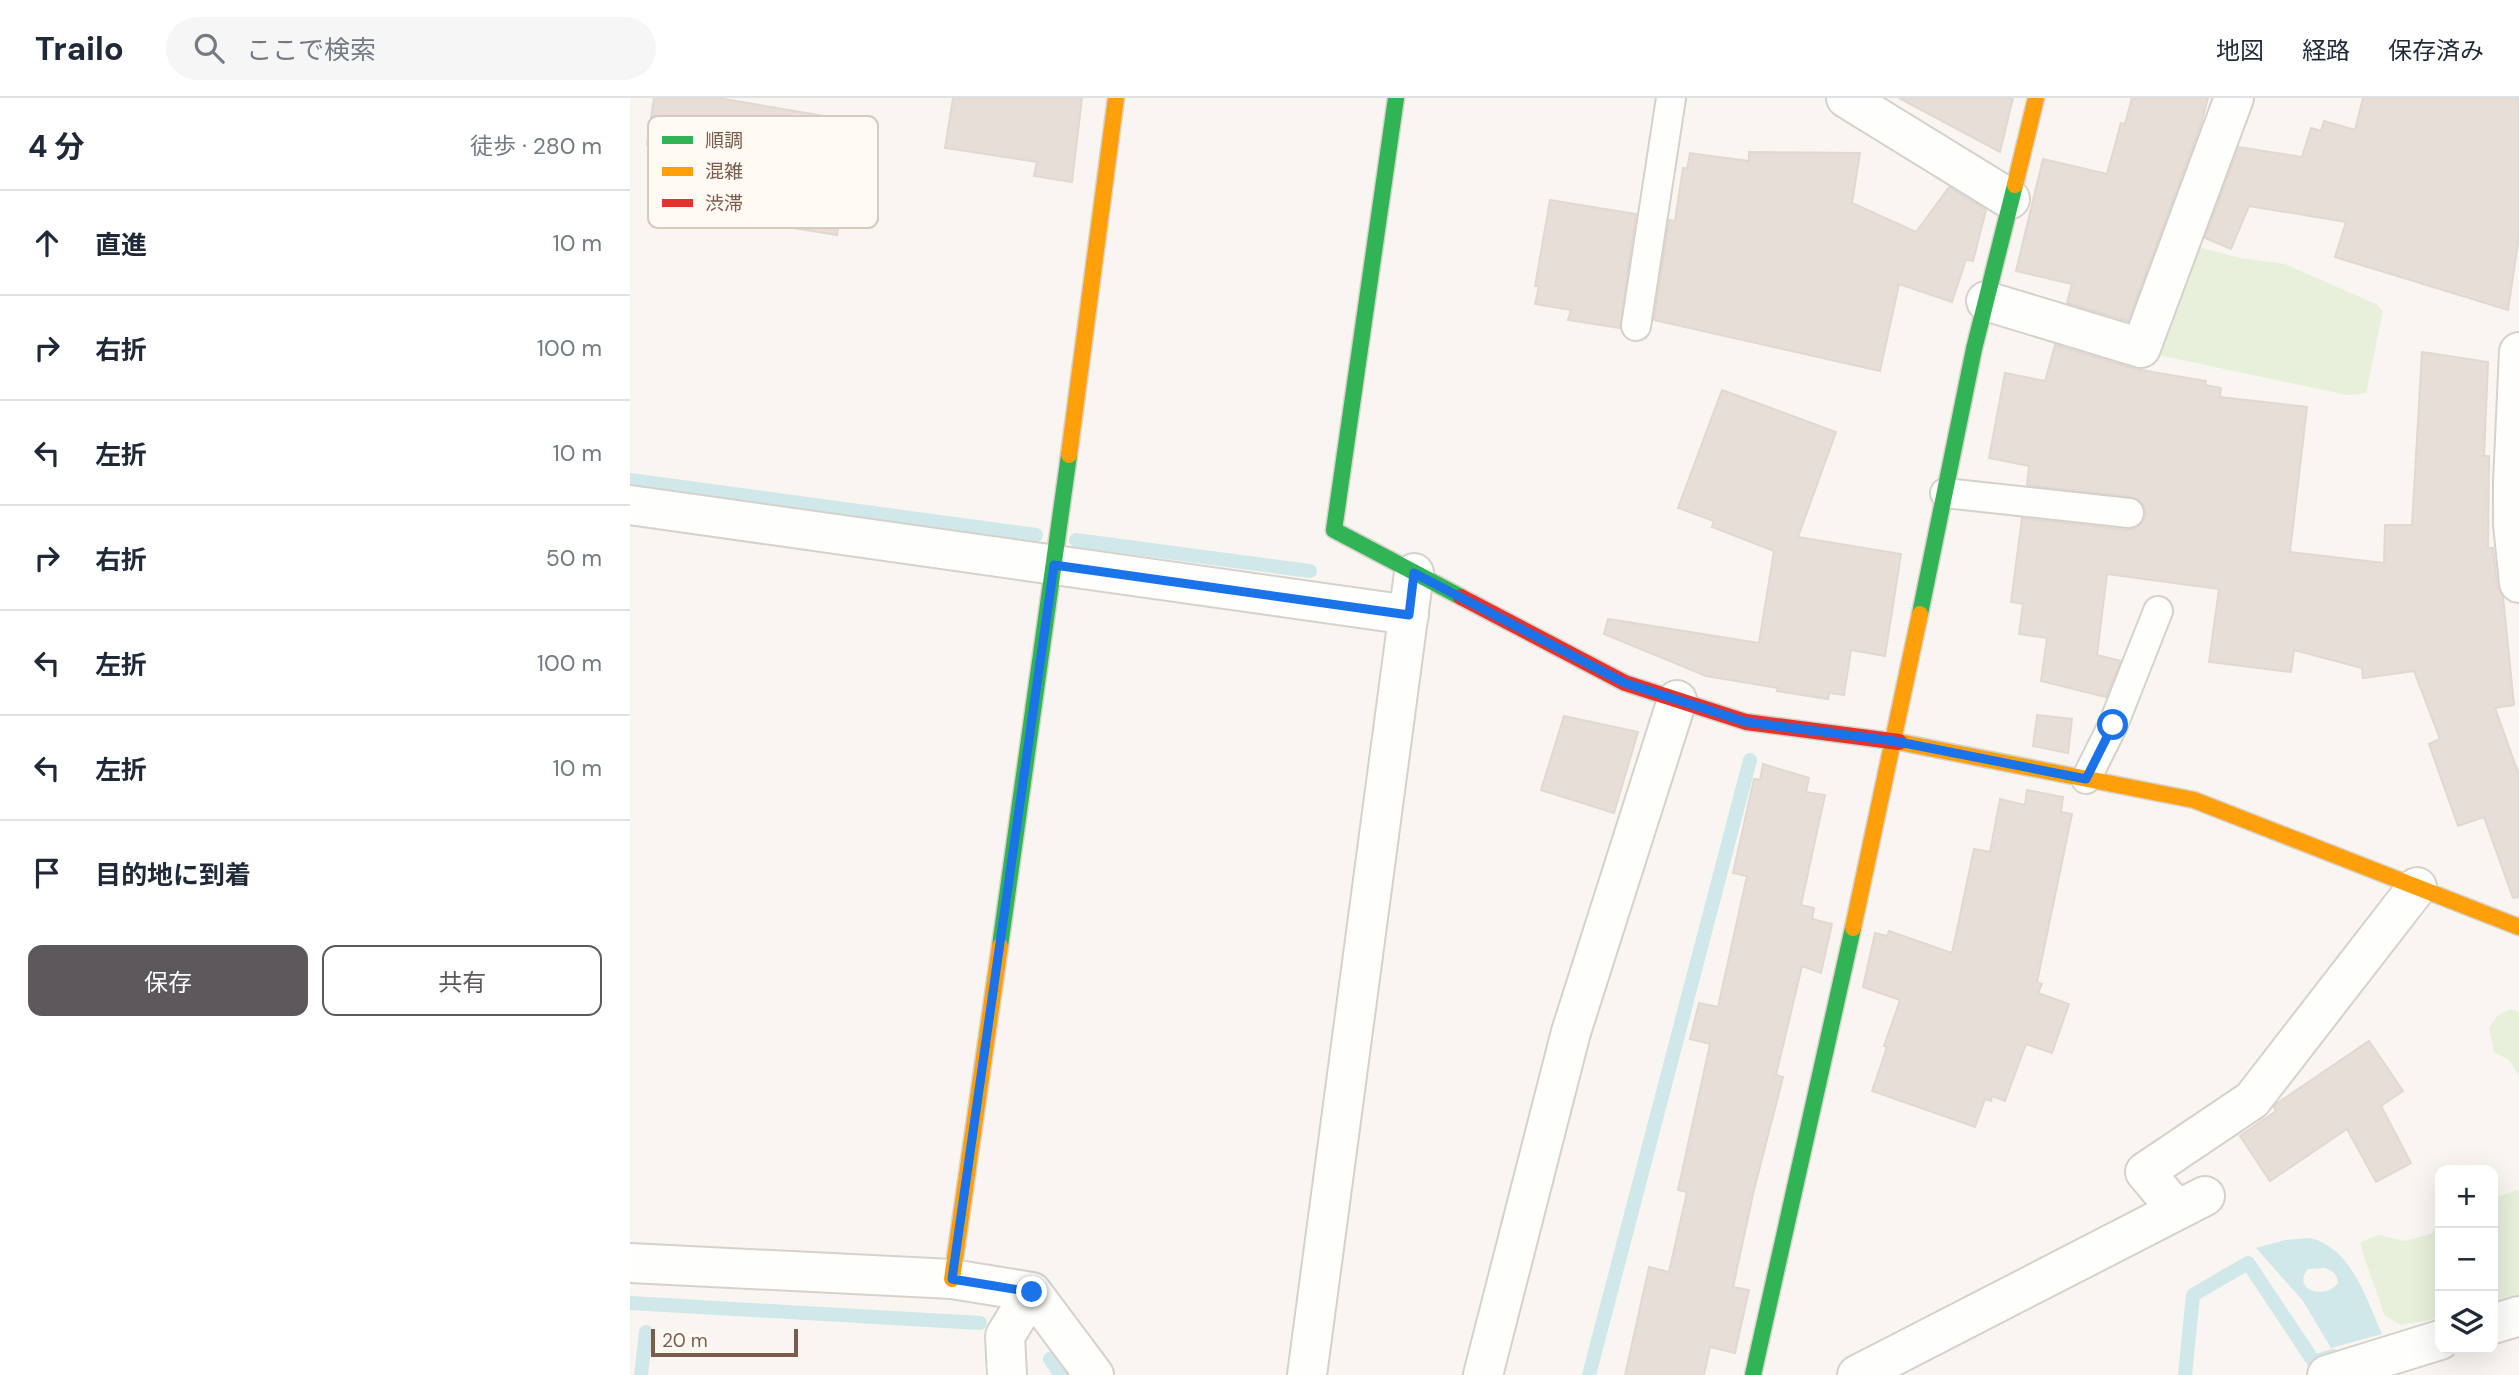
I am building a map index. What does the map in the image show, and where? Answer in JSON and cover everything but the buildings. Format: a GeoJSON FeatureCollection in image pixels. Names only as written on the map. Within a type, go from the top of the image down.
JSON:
{"type":"FeatureCollection","features":[{"type":"Feature","properties":{"kind":"street"},"geometry":{"type":"LineString","coordinates":[[952,1279],[1054,565],[1116,98]]}},
{"type":"Feature","properties":{"kind":"street"},"geometry":{"type":"LineString","coordinates":[[1396,98],[1334,530],[1625,683],[1746,722],[1894,741],[2194,800],[2519,927]]}},
{"type":"Feature","properties":{"kind":"street"},"geometry":{"type":"LineString","coordinates":[[1846,98],[2010,199]]}},
{"type":"Feature","properties":{"kind":"street"},"geometry":{"type":"LineString","coordinates":[[1753,1375],[1894,741],[1986,302],[2036,98]]}},
{"type":"Feature","properties":{"kind":"street"},"geometry":{"type":"LineString","coordinates":[[1986,302],[2141,348],[2234,98]]}},
{"type":"Feature","properties":{"kind":"street"},"geometry":{"type":"LineString","coordinates":[[2519,352],[2513,524],[2519,583]]}},
{"type":"Feature","properties":{"kind":"street"},"geometry":{"type":"LineString","coordinates":[[630,505],[1409,615]]}},
{"type":"Feature","properties":{"kind":"street"},"geometry":{"type":"LineString","coordinates":[[1307,1375],[1414,573]]}},
{"type":"Feature","properties":{"kind":"street"},"geometry":{"type":"LineString","coordinates":[[1483,1375],[1571,1032],[1677,700]]}},
{"type":"Feature","properties":{"kind":"street"},"geometry":{"type":"LineString","coordinates":[[1857,1375],[2191,1203],[2145,1172],[2252,1100],[2417,887]]}},
{"type":"Feature","properties":{"kind":"street"},"geometry":{"type":"LineString","coordinates":[[630,1263],[952,1279],[1032,1292],[1094,1375]]}},
{"type":"Feature","properties":{"kind":"street"},"geometry":{"type":"LineString","coordinates":[[1007,1375],[1005,1336],[1032,1292]]}},
{"type":"Feature","properties":{"kind":"street"},"geometry":{"type":"LineString","coordinates":[[2498,1322],[2519,1316]]}},
{"type":"Feature","properties":{"kind":"street"},"geometry":{"type":"LineString","coordinates":[[2327,1375],[2435,1342]]}},
{"type":"Feature","properties":{"kind":"lane"},"geometry":{"type":"LineString","coordinates":[[1636,326],[1671,98]]}},
{"type":"Feature","properties":{"kind":"lane"},"geometry":{"type":"LineString","coordinates":[[1945,493],[2129,513]]}},
{"type":"Feature","properties":{"kind":"lane"},"geometry":{"type":"LineString","coordinates":[[2086,779],[2113,725],[2158,611]]}},
{"type":"Feature","properties":{"kind":"green space"},"geometry":{"type":"Polygon","coordinates":[[[2186,244],[2240,258],[2285,264],[2376,304],[2383,311],[2366,393],[2347,395],[2149,353],[2186,244]]]}},
{"type":"Feature","properties":{"kind":"green space"},"geometry":{"type":"Polygon","coordinates":[[[2511,1009],[2519,1012],[2519,1076],[2509,1060],[2494,1052],[2489,1028],[2498,1015],[2511,1009]]]}},
{"type":"Feature","properties":{"kind":"green space"},"geometry":{"type":"Polygon","coordinates":[[[2519,1190],[2519,1297],[2498,1305],[2498,1228],[2498,1196],[2519,1190]]]}},
{"type":"Feature","properties":{"kind":"green space"},"geometry":{"type":"Polygon","coordinates":[[[2435,1227],[2435,1319],[2401,1325],[2384,1315],[2360,1242],[2379,1235],[2405,1241],[2431,1234],[2435,1227]]]}},
{"type":"Feature","properties":{"kind":"water"},"geometry":{"type":"Polygon","coordinates":[[[2310,1238],[2337,1252],[2356,1277],[2382,1334],[2331,1348],[2303,1301],[2256,1248],[2285,1240],[2310,1238]],[[2325,1268],[2308,1269],[2304,1276],[2306,1287],[2318,1292],[2338,1283],[2334,1274],[2325,1268]]]}},
{"type":"Feature","properties":{"kind":"waterway"},"geometry":{"type":"LineString","coordinates":[[630,480],[1036,535]]}},
{"type":"Feature","properties":{"kind":"waterway"},"geometry":{"type":"LineString","coordinates":[[1076,540],[1310,571]]}},
{"type":"Feature","properties":{"kind":"waterway"},"geometry":{"type":"LineString","coordinates":[[1589,1375],[1750,760]]}},
{"type":"Feature","properties":{"kind":"waterway"},"geometry":{"type":"LineString","coordinates":[[2185,1375],[2193,1295],[2248,1263],[2314,1362],[2333,1356]]}},
{"type":"Feature","properties":{"kind":"waterway"},"geometry":{"type":"LineString","coordinates":[[630,1303],[980,1323]]}},
{"type":"Feature","properties":{"kind":"waterway"},"geometry":{"type":"LineString","coordinates":[[641,1375],[646,1332]]}},
{"type":"Feature","properties":{"kind":"waterway"},"geometry":{"type":"LineString","coordinates":[[1050,1359],[1061,1375]]}},
{"type":"Feature","properties":{"kind":"traffic: fast"},"geometry":{"type":"LineString","coordinates":[[1396,98],[1334,530],[1461,597]]}},
{"type":"Feature","properties":{"kind":"traffic: fast"},"geometry":{"type":"LineString","coordinates":[[1920,614],[1974,349],[2015,185]]}},
{"type":"Feature","properties":{"kind":"traffic: fast"},"geometry":{"type":"LineString","coordinates":[[1000,946],[1069,455]]}},
{"type":"Feature","properties":{"kind":"traffic: fast"},"geometry":{"type":"LineString","coordinates":[[1753,1375],[1853,928]]}},
{"type":"Feature","properties":{"kind":"traffic: slow"},"geometry":{"type":"LineString","coordinates":[[1069,455],[1116,98]]}},
{"type":"Feature","properties":{"kind":"traffic: slow"},"geometry":{"type":"LineString","coordinates":[[2015,185],[2036,98]]}},
{"type":"Feature","properties":{"kind":"traffic: slow"},"geometry":{"type":"LineString","coordinates":[[1853,928],[1920,614]]}},
{"type":"Feature","properties":{"kind":"traffic: slow"},"geometry":{"type":"LineString","coordinates":[[1899,742],[2194,800],[2519,927]]}},
{"type":"Feature","properties":{"kind":"traffic: slow"},"geometry":{"type":"LineString","coordinates":[[952,1279],[1000,946]]}},
{"type":"Feature","properties":{"kind":"traffic: jam"},"geometry":{"type":"LineString","coordinates":[[1461,597],[1625,683],[1746,722],[1899,742]]}},
{"type":"Feature","properties":{"kind":"route"},"geometry":{"type":"LineString","coordinates":[[1032,1292],[952,1279],[1054,565],[1409,615],[1414,573],[1625,683],[1746,722],[1894,741],[2086,779],[2113,725]]}}]}
